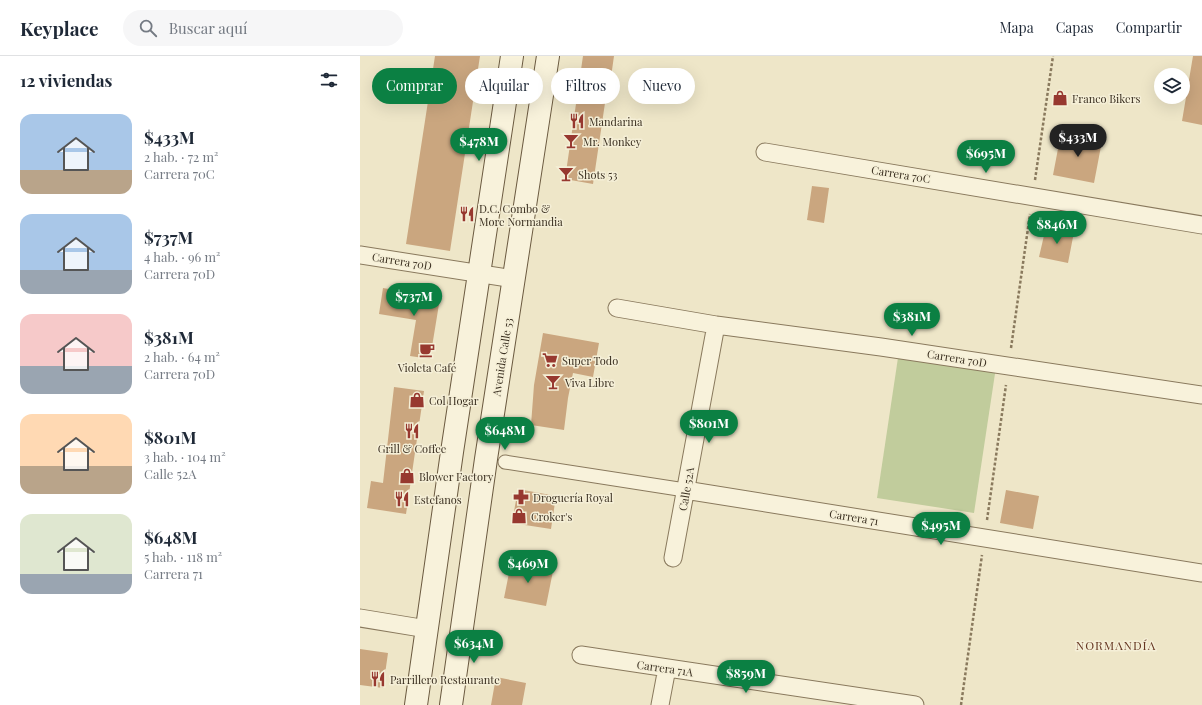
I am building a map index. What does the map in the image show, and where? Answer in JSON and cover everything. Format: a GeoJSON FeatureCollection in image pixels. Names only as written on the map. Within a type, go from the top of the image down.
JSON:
{"type":"FeatureCollection","features":[{"type":"Feature","properties":{"kind":"main road"},"geometry":{"type":"LineString","coordinates":[[416,705],[512,56]]}},
{"type":"Feature","properties":{"kind":"main road","name":"Avenida Calle 53"},"geometry":{"type":"LineString","coordinates":[[451,705],[548,56]]}},
{"type":"Feature","properties":{"kind":"street","name":"Carrera 70C"},"geometry":{"type":"LineString","coordinates":[[765,152],[1202,225]]}},
{"type":"Feature","properties":{"kind":"street","name":"Carrera 70D"},"geometry":{"type":"LineString","coordinates":[[360,255],[514,279]]}},
{"type":"Feature","properties":{"kind":"street","name":"Carrera 70D"},"geometry":{"type":"LineString","coordinates":[[617,308],[716,325],[881,347],[1202,395]]}},
{"type":"Feature","properties":{"kind":"street","name":"Calle 52A"},"geometry":{"type":"LineString","coordinates":[[674,558],[685,490],[716,325]]}},
{"type":"Feature","properties":{"kind":"street","name":"Carrera 71"},"geometry":{"type":"LineString","coordinates":[[505,462],[1202,573]]}},
{"type":"Feature","properties":{"kind":"street"},"geometry":{"type":"LineString","coordinates":[[360,618],[427,629]]}},
{"type":"Feature","properties":{"kind":"street","name":"Carrera 71A"},"geometry":{"type":"LineString","coordinates":[[581,655],[915,705]]}},
{"type":"Feature","properties":{"kind":"street"},"geometry":{"type":"LineString","coordinates":[[660,705],[667,668]]}},
{"type":"Feature","properties":{"kind":"green space"},"geometry":{"type":"Polygon","coordinates":[[[899,351],[996,367],[974,513],[877,498],[899,351]]]}},
{"type":"Feature","properties":{"kind":"building"},"geometry":{"type":"Polygon","coordinates":[[[435,56],[480,56],[478,68],[465,68],[465,104],[473,104],[450,251],[406,244],[428,104],[457,104],[457,68],[433,68],[435,56]]]}},
{"type":"Feature","properties":{"kind":"building"},"geometry":{"type":"Polygon","coordinates":[[[583,56],[614,56],[612,68],[581,68],[583,56]]]}},
{"type":"Feature","properties":{"kind":"building"},"geometry":{"type":"Polygon","coordinates":[[[1193,56],[1202,56],[1202,125],[1182,121],[1185,104],[1190,104],[1190,74],[1193,56]]]}},
{"type":"Feature","properties":{"kind":"building"},"geometry":{"type":"Polygon","coordinates":[[[576,104],[605,104],[593,184],[565,179],[576,104]]]}},
{"type":"Feature","properties":{"kind":"building"},"geometry":{"type":"Polygon","coordinates":[[[1061,133],[1102,141],[1094,183],[1053,175],[1061,133]]]}},
{"type":"Feature","properties":{"kind":"building"},"geometry":{"type":"Polygon","coordinates":[[[812,186],[829,188],[824,223],[807,220],[812,186]]]}},
{"type":"Feature","properties":{"kind":"building"},"geometry":{"type":"Polygon","coordinates":[[[1046,227],[1074,232],[1068,263],[1039,257],[1046,227]]]}},
{"type":"Feature","properties":{"kind":"building"},"geometry":{"type":"Polygon","coordinates":[[[383,288],[440,298],[430,359],[410,356],[416,320],[379,314],[383,288]]]}},
{"type":"Feature","properties":{"kind":"building"},"geometry":{"type":"Polygon","coordinates":[[[543,333],[599,343],[593,377],[573,373],[564,430],[531,425],[534,385],[543,333]]]}},
{"type":"Feature","properties":{"kind":"building"},"geometry":{"type":"Polygon","coordinates":[[[394,387],[424,391],[406,514],[367,508],[371,481],[383,483],[394,387]]]}},
{"type":"Feature","properties":{"kind":"building"},"geometry":{"type":"Polygon","coordinates":[[[518,489],[556,496],[551,529],[512,523],[518,489]]]}},
{"type":"Feature","properties":{"kind":"building"},"geometry":{"type":"Polygon","coordinates":[[[1006,490],[1039,496],[1033,529],[1000,523],[1006,490]]]}},
{"type":"Feature","properties":{"kind":"building"},"geometry":{"type":"Polygon","coordinates":[[[511,563],[553,571],[546,606],[504,598],[511,563]]]}},
{"type":"Feature","properties":{"kind":"building"},"geometry":{"type":"Polygon","coordinates":[[[360,649],[388,653],[383,688],[360,685],[360,649]]]}},
{"type":"Feature","properties":{"kind":"building"},"geometry":{"type":"Polygon","coordinates":[[[496,677],[526,683],[522,705],[491,705],[496,677]]]}},
{"type":"Feature","properties":{"kind":"place","name":"Franco Bikers"},"geometry":{"type":"Point","coordinates":[1060,98]}},
{"type":"Feature","properties":{"kind":"place","name":"Mandarina"},"geometry":{"type":"Point","coordinates":[577,121]}},
{"type":"Feature","properties":{"kind":"place","name":"Mr. Monkey"},"geometry":{"type":"Point","coordinates":[571,141]}},
{"type":"Feature","properties":{"kind":"place","name":"Shots 53"},"geometry":{"type":"Point","coordinates":[566,174]}},
{"type":"Feature","properties":{"kind":"place","name":"D.C. Combo & More Normandia"},"geometry":{"type":"Point","coordinates":[467,214]}},
{"type":"Feature","properties":{"kind":"place","name":"Violeta Café"},"geometry":{"type":"Point","coordinates":[427,350]}},
{"type":"Feature","properties":{"kind":"place","name":"Super Todo"},"geometry":{"type":"Point","coordinates":[550,360]}},
{"type":"Feature","properties":{"kind":"place","name":"Viva Libre"},"geometry":{"type":"Point","coordinates":[553,382]}},
{"type":"Feature","properties":{"kind":"place","name":"Col Hogar"},"geometry":{"type":"Point","coordinates":[417,400]}},
{"type":"Feature","properties":{"kind":"place","name":"Grill & Coffee"},"geometry":{"type":"Point","coordinates":[412,431]}},
{"type":"Feature","properties":{"kind":"place","name":"Blower Factory"},"geometry":{"type":"Point","coordinates":[407,476]}},
{"type":"Feature","properties":{"kind":"place","name":"Droguería Royal"},"geometry":{"type":"Point","coordinates":[521,497]}},
{"type":"Feature","properties":{"kind":"place","name":"Estefanos"},"geometry":{"type":"Point","coordinates":[402,499]}},
{"type":"Feature","properties":{"kind":"place","name":"Croker's"},"geometry":{"type":"Point","coordinates":[519,516]}},
{"type":"Feature","properties":{"kind":"place","name":"Parrillero Restaurante"},"geometry":{"type":"Point","coordinates":[378,679]}},
{"type":"Feature","properties":{"kind":"district","name":"NORMANDÍA"},"geometry":{"type":"Point","coordinates":[1116,645]}}]}
